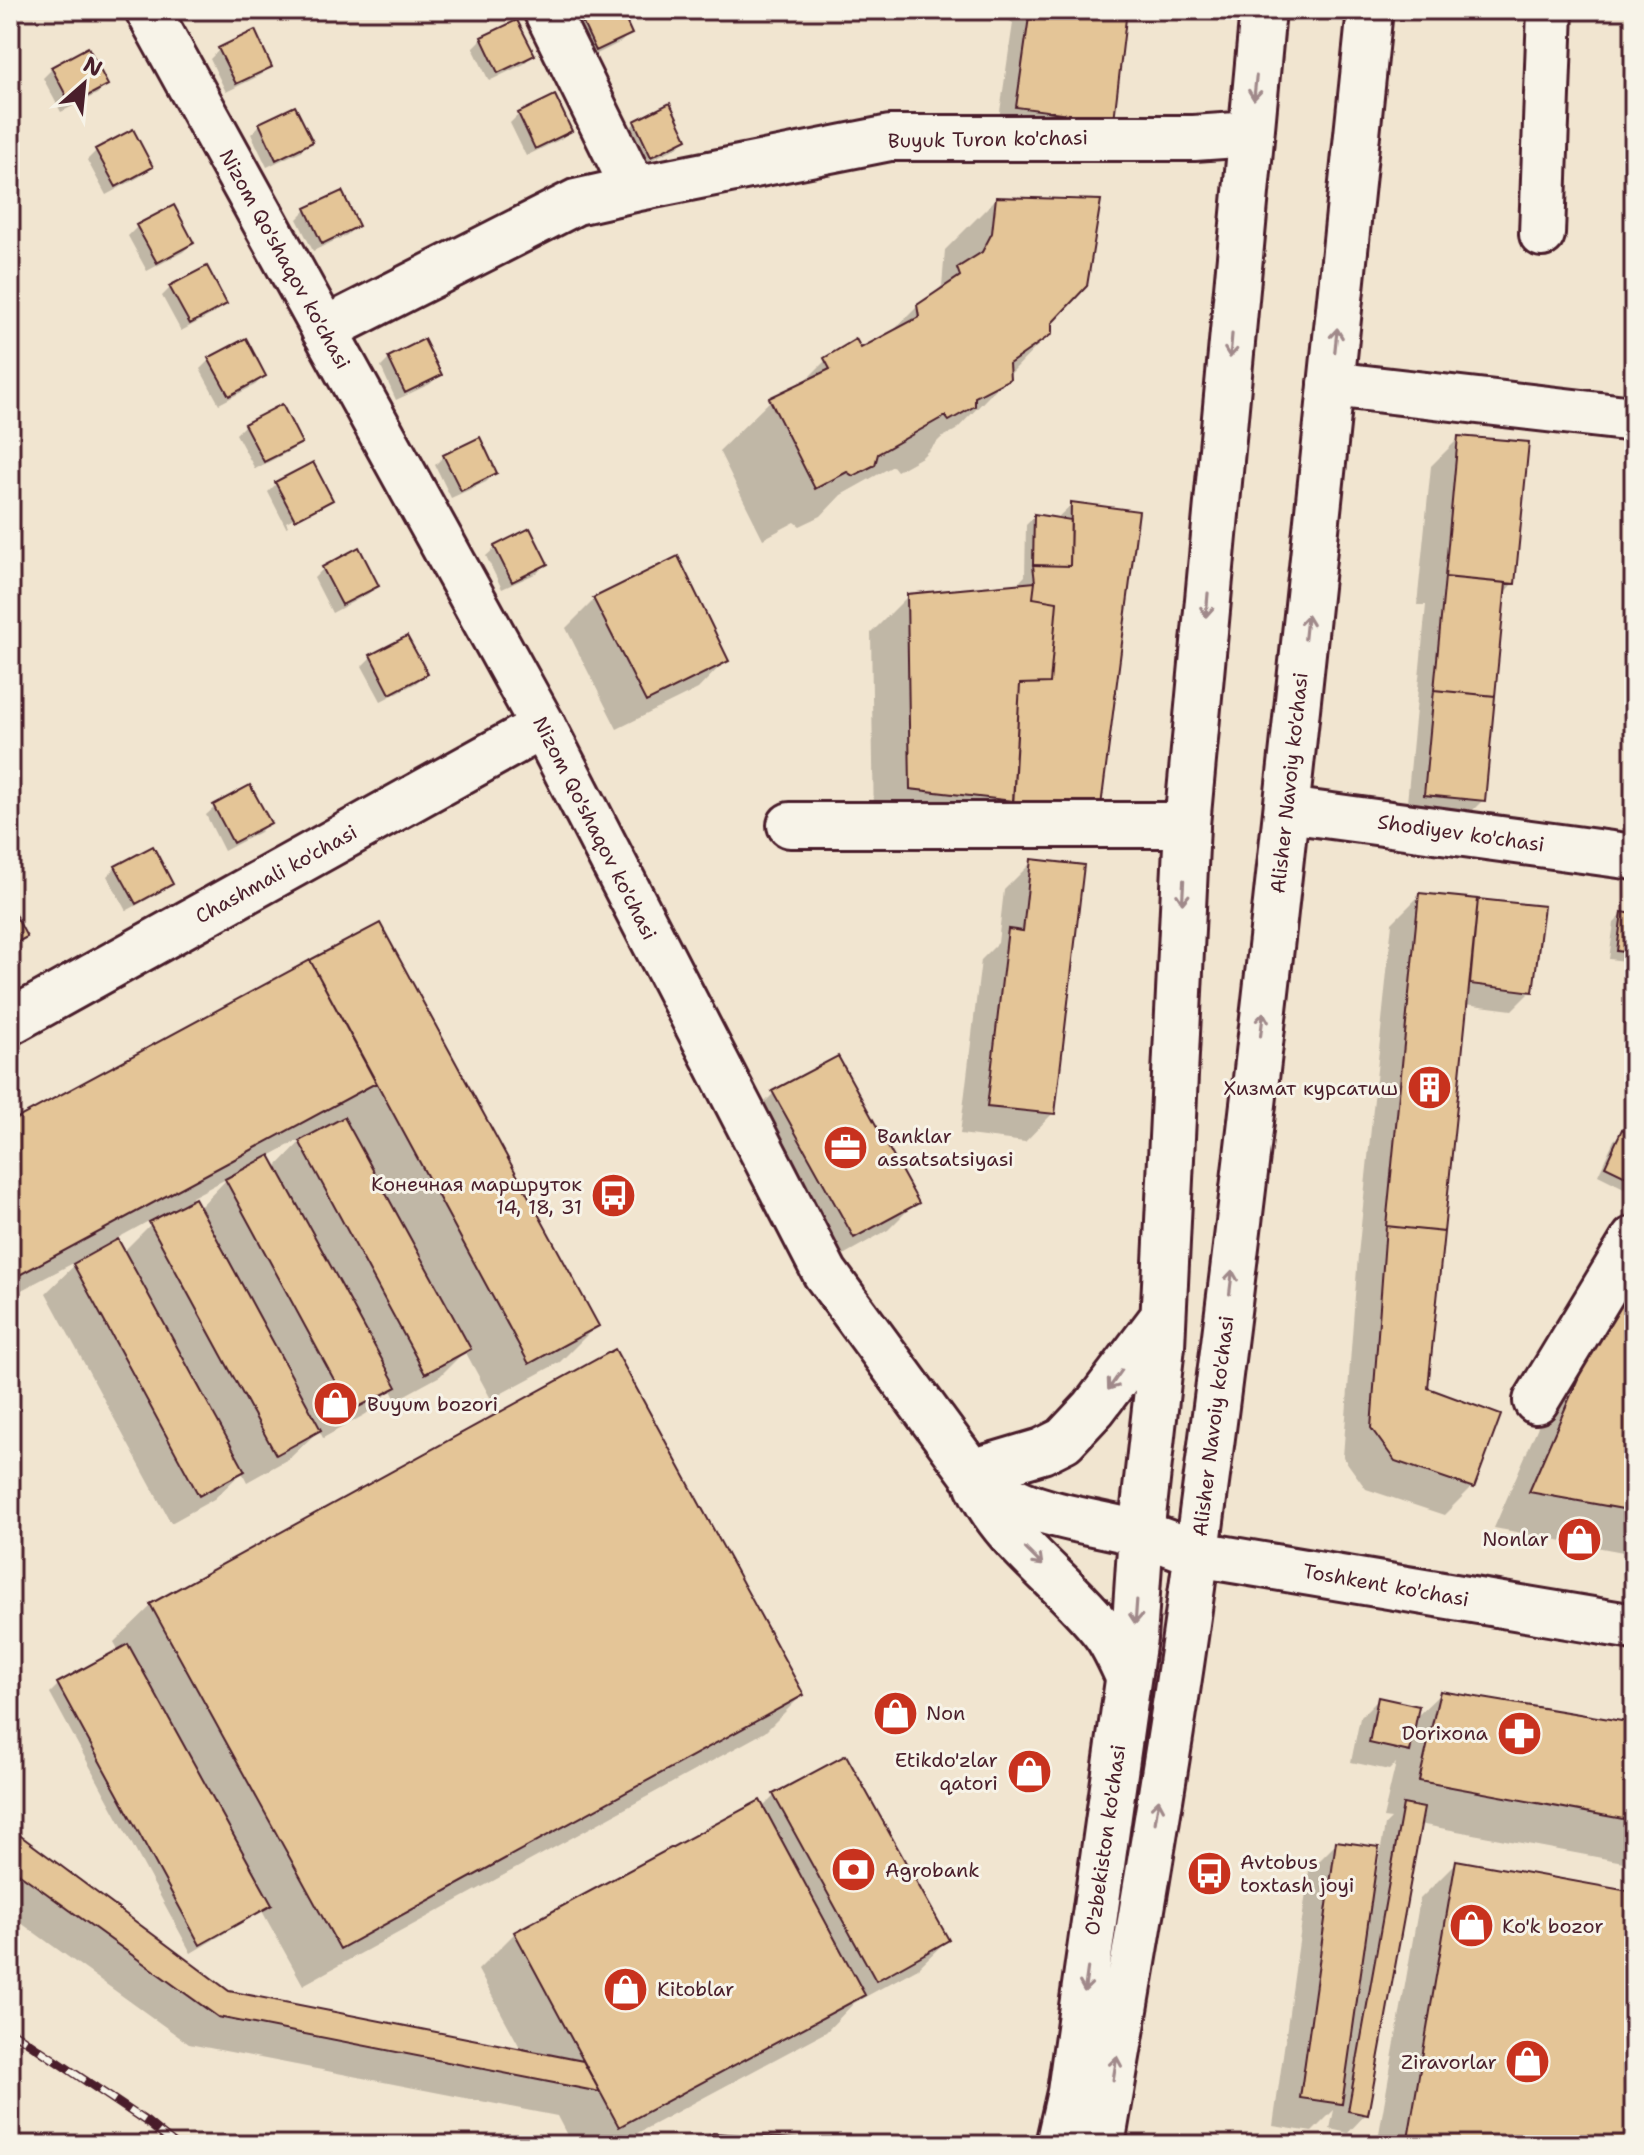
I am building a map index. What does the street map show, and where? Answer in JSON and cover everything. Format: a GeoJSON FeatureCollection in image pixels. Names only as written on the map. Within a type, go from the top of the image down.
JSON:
{"type":"FeatureCollection","features":[{"type":"Feature","properties":{"kind":"main road","name":"Nizom Qo'shaqov ko'chasi"},"geometry":{"type":"LineString","coordinates":[[148,10],[543,726],[825,1273],[971,1472],[1003,1497],[1027,1507],[1141,1534]]}},
{"type":"Feature","properties":{"kind":"main road"},"geometry":{"type":"LineString","coordinates":[[546,10],[634,189]]}},
{"type":"Feature","properties":{"kind":"main road"},"geometry":{"type":"LineString","coordinates":[[1141,1534],[1162,1346],[1187,825],[1263,10]]}},
{"type":"Feature","properties":{"kind":"main road","name":"Alisher Navoiy ko'chasi"},"geometry":{"type":"LineString","coordinates":[[1197,1554],[1287,810],[1370,10]]}},
{"type":"Feature","properties":{"kind":"main road"},"geometry":{"type":"LineString","coordinates":[[1542,234],[1550,10]]}},
{"type":"Feature","properties":{"kind":"main road","name":"Buyuk Turon ko'chasi"},"geometry":{"type":"LineString","coordinates":[[324,330],[576,202],[634,189],[890,138],[1194,138],[1251,134]]}},
{"type":"Feature","properties":{"kind":"main road"},"geometry":{"type":"LineString","coordinates":[[1331,384],[1634,419]]}},
{"type":"Feature","properties":{"kind":"main road","name":"Chashmali ko'chasi"},"geometry":{"type":"LineString","coordinates":[[10,1022],[543,726]]}},
{"type":"Feature","properties":{"kind":"main road","name":"Shodiyev ko'chasi"},"geometry":{"type":"LineString","coordinates":[[1287,810],[1634,857]]}},
{"type":"Feature","properties":{"kind":"main road"},"geometry":{"type":"LineString","coordinates":[[790,825],[1187,825]]}},
{"type":"Feature","properties":{"kind":"main road"},"geometry":{"type":"LineString","coordinates":[[1536,1401],[1634,1239]]}},
{"type":"Feature","properties":{"kind":"main road"},"geometry":{"type":"LineString","coordinates":[[1128,1677],[1106,1634],[988,1507],[971,1472],[1042,1451],[1064,1440],[1094,1408],[1162,1318]]}},
{"type":"Feature","properties":{"kind":"main road","name":"Toshkent ko'chasi"},"geometry":{"type":"LineString","coordinates":[[1141,1534],[1197,1554],[1634,1627]]}},
{"type":"Feature","properties":{"kind":"main road","name":"O'zbekiston ko'chasi"},"geometry":{"type":"LineString","coordinates":[[1058,2145],[1070,2092],[1134,1638],[1141,1534]]}},
{"type":"Feature","properties":{"kind":"main road"},"geometry":{"type":"LineString","coordinates":[[1102,2145],[1181,1669],[1197,1554]]}},
{"type":"Feature","properties":{"kind":"building"},"geometry":{"type":"Polygon","coordinates":[[[590,10],[621,10],[632,34],[596,51],[579,15],[590,10]]]}},
{"type":"Feature","properties":{"kind":"building"},"geometry":{"type":"Polygon","coordinates":[[[1030,10],[1127,10],[1114,120],[1016,107],[1030,10]]]}},
{"type":"Feature","properties":{"kind":"building"},"geometry":{"type":"Polygon","coordinates":[[[517,20],[535,55],[498,73],[481,37],[517,20]]]}},
{"type":"Feature","properties":{"kind":"building"},"geometry":{"type":"Polygon","coordinates":[[[255,30],[272,67],[236,84],[218,48],[255,30]]]}},
{"type":"Feature","properties":{"kind":"building"},"geometry":{"type":"Polygon","coordinates":[[[88,47],[108,85],[71,105],[51,67],[88,47]]]}},
{"type":"Feature","properties":{"kind":"building"},"geometry":{"type":"Polygon","coordinates":[[[555,95],[572,131],[535,149],[518,113],[555,95]]]}},
{"type":"Feature","properties":{"kind":"building"},"geometry":{"type":"Polygon","coordinates":[[[670,103],[687,139],[651,157],[634,121],[670,103]]]}},
{"type":"Feature","properties":{"kind":"building"},"geometry":{"type":"Polygon","coordinates":[[[295,106],[313,142],[276,160],[259,123],[295,106]]]}},
{"type":"Feature","properties":{"kind":"building"},"geometry":{"type":"Polygon","coordinates":[[[133,129],[153,167],[116,187],[95,149],[133,129]]]}},
{"type":"Feature","properties":{"kind":"building"},"geometry":{"type":"Polygon","coordinates":[[[342,191],[359,226],[322,244],[305,208],[342,191]]]}},
{"type":"Feature","properties":{"kind":"building"},"geometry":{"type":"Polygon","coordinates":[[[996,197],[1101,200],[1087,286],[1052,323],[1052,334],[1009,364],[1010,379],[975,397],[975,406],[949,421],[945,416],[878,454],[875,465],[853,476],[847,472],[815,489],[769,398],[830,369],[824,358],[856,339],[861,348],[919,317],[917,305],[960,276],[957,268],[982,252],[992,233],[996,197]]]}},
{"type":"Feature","properties":{"kind":"building"},"geometry":{"type":"Polygon","coordinates":[[[174,205],[194,243],[157,263],[136,225],[174,205]]]}},
{"type":"Feature","properties":{"kind":"building"},"geometry":{"type":"Polygon","coordinates":[[[207,266],[227,304],[190,324],[169,286],[207,266]]]}},
{"type":"Feature","properties":{"kind":"building"},"geometry":{"type":"Polygon","coordinates":[[[246,338],[266,376],[229,396],[208,358],[246,338]]]}},
{"type":"Feature","properties":{"kind":"building"},"geometry":{"type":"Polygon","coordinates":[[[424,339],[442,375],[405,393],[388,357],[424,339]]]}},
{"type":"Feature","properties":{"kind":"building"},"geometry":{"type":"Polygon","coordinates":[[[282,404],[302,443],[264,462],[244,424],[282,404]]]}},
{"type":"Feature","properties":{"kind":"building"},"geometry":{"type":"Polygon","coordinates":[[[1458,436],[1529,442],[1515,584],[1445,577],[1458,436]]]}},
{"type":"Feature","properties":{"kind":"building"},"geometry":{"type":"Polygon","coordinates":[[[480,437],[497,473],[461,491],[443,455],[480,437]]]}},
{"type":"Feature","properties":{"kind":"building"},"geometry":{"type":"Polygon","coordinates":[[[313,462],[333,500],[295,520],[275,482],[313,462]]]}},
{"type":"Feature","properties":{"kind":"building"},"geometry":{"type":"Polygon","coordinates":[[[1071,502],[1139,511],[1100,814],[1013,807],[1020,684],[1050,683],[1057,602],[1033,598],[1033,565],[1070,566],[1071,502]]]}},
{"type":"Feature","properties":{"kind":"building"},"geometry":{"type":"Polygon","coordinates":[[[1034,514],[1071,520],[1070,566],[1033,565],[1034,514]]]}},
{"type":"Feature","properties":{"kind":"building"},"geometry":{"type":"Polygon","coordinates":[[[530,528],[548,564],[512,582],[494,546],[530,528]]]}},
{"type":"Feature","properties":{"kind":"building"},"geometry":{"type":"Polygon","coordinates":[[[359,547],[379,586],[342,605],[322,567],[359,547]]]}},
{"type":"Feature","properties":{"kind":"building"},"geometry":{"type":"Polygon","coordinates":[[[678,556],[729,661],[646,702],[593,598],[678,556]]]}},
{"type":"Feature","properties":{"kind":"building"},"geometry":{"type":"Polygon","coordinates":[[[1445,577],[1506,583],[1495,696],[1434,690],[1445,577]]]}},
{"type":"Feature","properties":{"kind":"building"},"geometry":{"type":"Polygon","coordinates":[[[1035,582],[1033,598],[1057,602],[1050,683],[1020,684],[1013,801],[910,789],[907,594],[1035,582]]]}},
{"type":"Feature","properties":{"kind":"building"},"geometry":{"type":"Polygon","coordinates":[[[407,636],[428,674],[390,694],[370,655],[407,636]]]}},
{"type":"Feature","properties":{"kind":"building"},"geometry":{"type":"Polygon","coordinates":[[[1434,690],[1495,696],[1485,801],[1424,795],[1434,690]]]}},
{"type":"Feature","properties":{"kind":"building"},"geometry":{"type":"Polygon","coordinates":[[[250,785],[271,823],[233,843],[213,805],[250,785]]]}},
{"type":"Feature","properties":{"kind":"building"},"geometry":{"type":"Polygon","coordinates":[[[153,846],[173,884],[136,904],[115,866],[153,846]]]}},
{"type":"Feature","properties":{"kind":"building"},"geometry":{"type":"Polygon","coordinates":[[[1031,859],[1084,865],[1055,1114],[987,1107],[1008,929],[1023,931],[1031,859]]]}},
{"type":"Feature","properties":{"kind":"building","name":"Хизмат курсатиш"},"geometry":{"type":"Polygon","coordinates":[[[1419,893],[1478,899],[1444,1232],[1386,1226],[1419,893]]]}},
{"type":"Feature","properties":{"kind":"building"},"geometry":{"type":"Polygon","coordinates":[[[1478,899],[1544,906],[1533,992],[1470,984],[1478,899]]]}},
{"type":"Feature","properties":{"kind":"building"},"geometry":{"type":"Polygon","coordinates":[[[10,905],[27,937],[10,946],[10,905]]]}},
{"type":"Feature","properties":{"kind":"building"},"geometry":{"type":"Polygon","coordinates":[[[1622,912],[1634,914],[1634,953],[1617,951],[1622,912]]]}},
{"type":"Feature","properties":{"kind":"building"},"geometry":{"type":"Polygon","coordinates":[[[380,923],[599,1326],[529,1364],[310,960],[380,923]]]}},
{"type":"Feature","properties":{"kind":"building"},"geometry":{"type":"Polygon","coordinates":[[[310,960],[376,1083],[10,1280],[10,1122],[310,960]]]}},
{"type":"Feature","properties":{"kind":"building","name":"Banklar assatsatsiyasi"},"geometry":{"type":"Polygon","coordinates":[[[838,1056],[919,1203],[854,1238],[772,1091],[838,1056]]]}},
{"type":"Feature","properties":{"kind":"building"},"geometry":{"type":"Polygon","coordinates":[[[344,1117],[471,1349],[425,1374],[299,1141],[344,1117]]]}},
{"type":"Feature","properties":{"kind":"building"},"geometry":{"type":"Polygon","coordinates":[[[1622,1129],[1634,1135],[1634,1180],[1605,1166],[1622,1129]]]}},
{"type":"Feature","properties":{"kind":"building"},"geometry":{"type":"Polygon","coordinates":[[[270,1155],[397,1387],[351,1411],[225,1179],[270,1155]]]}},
{"type":"Feature","properties":{"kind":"building"},"geometry":{"type":"Polygon","coordinates":[[[195,1198],[321,1430],[276,1455],[149,1222],[195,1198]]]}},
{"type":"Feature","properties":{"kind":"building"},"geometry":{"type":"Polygon","coordinates":[[[1386,1226],[1444,1232],[1428,1388],[1501,1415],[1474,1488],[1395,1461],[1371,1428],[1386,1226]]]}},
{"type":"Feature","properties":{"kind":"building"},"geometry":{"type":"Polygon","coordinates":[[[118,1239],[245,1471],[199,1496],[73,1264],[118,1239]]]}},
{"type":"Feature","properties":{"kind":"building"},"geometry":{"type":"Polygon","coordinates":[[[1634,1293],[1634,1511],[1529,1492],[1611,1302],[1634,1293]]]}},
{"type":"Feature","properties":{"kind":"building"},"geometry":{"type":"Polygon","coordinates":[[[615,1349],[804,1695],[340,1949],[150,1604],[615,1349]]]}},
{"type":"Feature","properties":{"kind":"building"},"geometry":{"type":"Polygon","coordinates":[[[128,1644],[272,1905],[200,1945],[57,1683],[128,1644]]]}},
{"type":"Feature","properties":{"kind":"building"},"geometry":{"type":"Polygon","coordinates":[[[1440,1691],[1634,1723],[1634,1821],[1419,1781],[1440,1691]]]}},
{"type":"Feature","properties":{"kind":"building"},"geometry":{"type":"Polygon","coordinates":[[[1378,1697],[1419,1706],[1410,1752],[1369,1743],[1378,1697]]]}},
{"type":"Feature","properties":{"kind":"building","name":"Agrobank"},"geometry":{"type":"Polygon","coordinates":[[[846,1755],[949,1940],[876,1981],[773,1794],[846,1755]]]}},
{"type":"Feature","properties":{"kind":"building"},"geometry":{"type":"Polygon","coordinates":[[[760,1800],[865,1995],[619,2127],[514,1932],[760,1800]]]}},
{"type":"Feature","properties":{"kind":"building"},"geometry":{"type":"Polygon","coordinates":[[[1403,1804],[1424,1808],[1368,2115],[1348,2111],[1403,1804]]]}},
{"type":"Feature","properties":{"kind":"building"},"geometry":{"type":"Polygon","coordinates":[[[10,1828],[229,1991],[583,2061],[600,2092],[218,2017],[10,1867],[10,1828]]]}},
{"type":"Feature","properties":{"kind":"building"},"geometry":{"type":"Polygon","coordinates":[[[1336,1841],[1379,1847],[1342,2104],[1300,2098],[1336,1841]]]}},
{"type":"Feature","properties":{"kind":"building"},"geometry":{"type":"Polygon","coordinates":[[[1456,1860],[1634,1892],[1634,2145],[1407,2145],[1456,1860]]]}},
{"type":"Feature","properties":{"kind":"building"},"geometry":{"type":"Polygon","coordinates":[[[713,2133],[871,2145],[694,2145],[713,2133]]]}},
{"type":"Feature","properties":{"kind":"building"},"geometry":{"type":"Polygon","coordinates":[[[1343,2137],[1366,2142],[1365,2145],[1342,2145],[1343,2137]]]}},
{"type":"Feature","properties":{"kind":"railway"},"geometry":{"type":"LineString","coordinates":[[10,2030],[147,2122],[175,2145]]}},
{"type":"Feature","properties":{"kind":"railway"},"geometry":{"type":"LineString","coordinates":[[10,2135],[24,2145]]}},
{"type":"Feature","properties":{"kind":"place","name":"Хизмат курсатиш"},"geometry":{"type":"Point","coordinates":[1429,1088]}},
{"type":"Feature","properties":{"kind":"place","name":"Banklar assatsatsiyasi"},"geometry":{"type":"Point","coordinates":[846,1147]}},
{"type":"Feature","properties":{"kind":"place","name":"Конечная маршруток 14, 18, 31"},"geometry":{"type":"Point","coordinates":[613,1195]}},
{"type":"Feature","properties":{"kind":"place","name":"Buyum bozori"},"geometry":{"type":"Point","coordinates":[336,1404]}},
{"type":"Feature","properties":{"kind":"place","name":"Nonlar"},"geometry":{"type":"Point","coordinates":[1580,1539]}},
{"type":"Feature","properties":{"kind":"place","name":"Non"},"geometry":{"type":"Point","coordinates":[895,1713]}},
{"type":"Feature","properties":{"kind":"place","name":"Dorixona"},"geometry":{"type":"Point","coordinates":[1519,1733]}},
{"type":"Feature","properties":{"kind":"place","name":"Etikdo'zlar qatori"},"geometry":{"type":"Point","coordinates":[1029,1771]}},
{"type":"Feature","properties":{"kind":"place","name":"Agrobank"},"geometry":{"type":"Point","coordinates":[854,1870]}},
{"type":"Feature","properties":{"kind":"place","name":"Avtobus toxtash joyi"},"geometry":{"type":"Point","coordinates":[1209,1874]}},
{"type":"Feature","properties":{"kind":"place","name":"Ko'k bozor"},"geometry":{"type":"Point","coordinates":[1471,1926]}},
{"type":"Feature","properties":{"kind":"place","name":"Kitoblar"},"geometry":{"type":"Point","coordinates":[626,1989]}},
{"type":"Feature","properties":{"kind":"place","name":"Ziravorlar"},"geometry":{"type":"Point","coordinates":[1528,2062]}}]}
